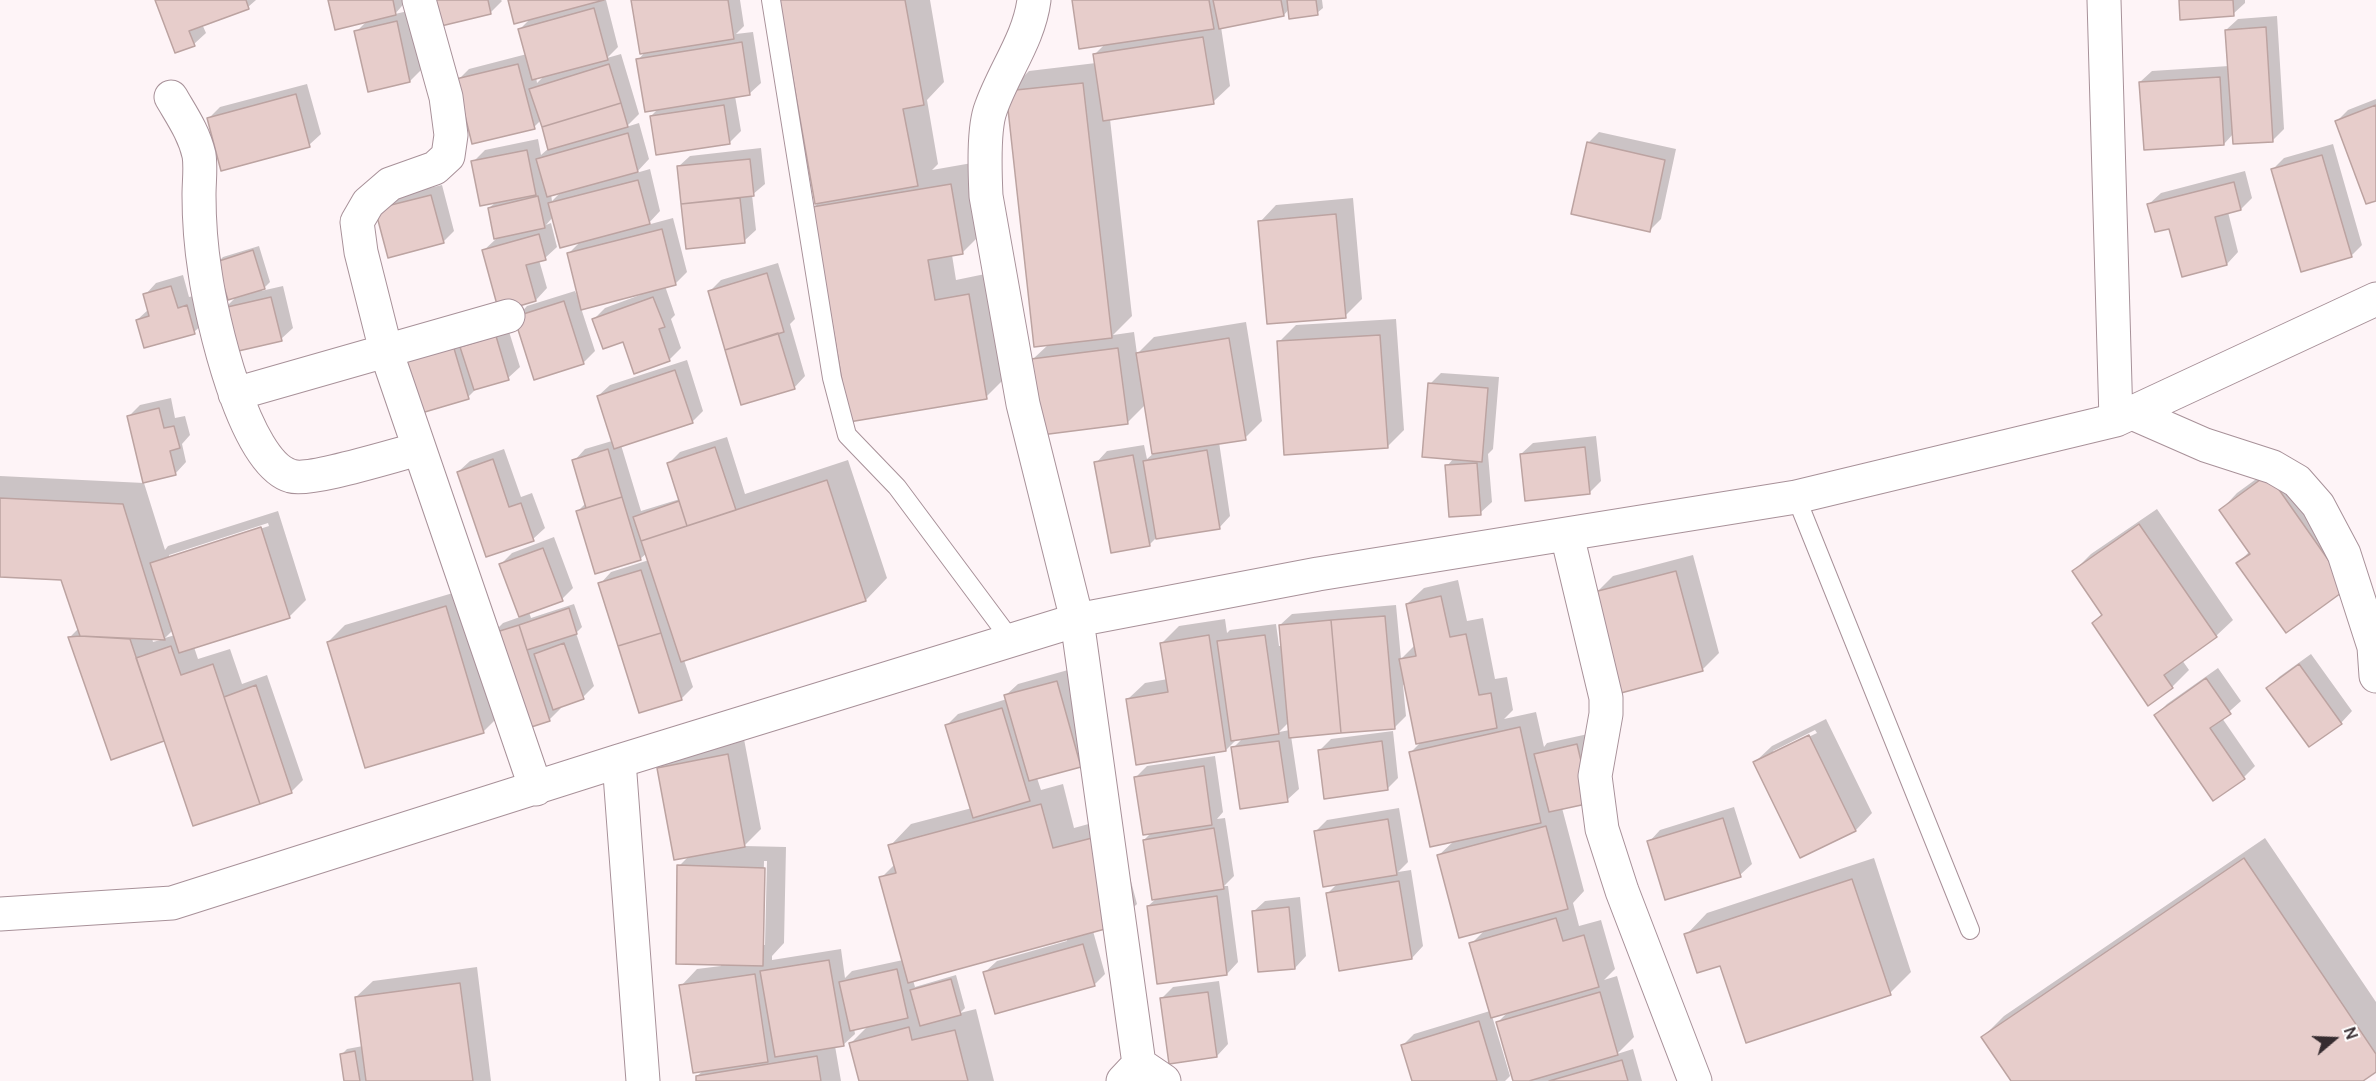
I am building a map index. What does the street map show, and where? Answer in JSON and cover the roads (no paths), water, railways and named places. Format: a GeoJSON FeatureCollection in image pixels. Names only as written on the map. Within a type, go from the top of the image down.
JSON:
{"type":"FeatureCollection","features":[{"type":"Feature","properties":{"kind":"street"},"geometry":{"type":"LineString","coordinates":[[419,0],[446,97],[451,135],[448,156],[435,168],[390,184],[368,203],[357,222],[361,252],[386,351],[537,789]]}},
{"type":"Feature","properties":{"kind":"street"},"geometry":{"type":"LineString","coordinates":[[1034,0],[1022,42],[990,110],[984,165],[986,185],[1023,404],[1077,620],[1142,1075]]}},
{"type":"Feature","properties":{"kind":"street"},"geometry":{"type":"LineString","coordinates":[[2102,1],[2124,417]]}},
{"type":"Feature","properties":{"kind":"street"},"geometry":{"type":"LineString","coordinates":[[171,98],[194,136],[199,157],[199,198],[205,272],[235,394],[254,438],[268,460],[290,476],[312,476],[419,449]]}},
{"type":"Feature","properties":{"kind":"street"},"geometry":{"type":"LineString","coordinates":[[0,914],[172,903],[537,789],[619,761],[1077,620],[1318,574],[1796,497],[2124,417],[2376,298]]}},
{"type":"Feature","properties":{"kind":"street"},"geometry":{"type":"LineString","coordinates":[[235,394],[508,316]]}},
{"type":"Feature","properties":{"kind":"street"},"geometry":{"type":"LineString","coordinates":[[2124,417],[2273,467],[2297,481],[2318,505],[2344,554],[2374,647],[2376,676]]}},
{"type":"Feature","properties":{"kind":"street"},"geometry":{"type":"LineString","coordinates":[[1567,535],[1606,698],[1606,714],[1595,776],[1602,829],[1622,891],[1695,1081]]}},
{"type":"Feature","properties":{"kind":"street"},"geometry":{"type":"LineString","coordinates":[[619,761],[644,1081]]}},
{"type":"Feature","properties":{"kind":"lane"},"geometry":{"type":"LineString","coordinates":[[771,0],[832,378],[848,435],[897,487],[1011,640]]}},
{"type":"Feature","properties":{"kind":"lane"},"geometry":{"type":"LineString","coordinates":[[1796,497],[1970,930]]}}]}
